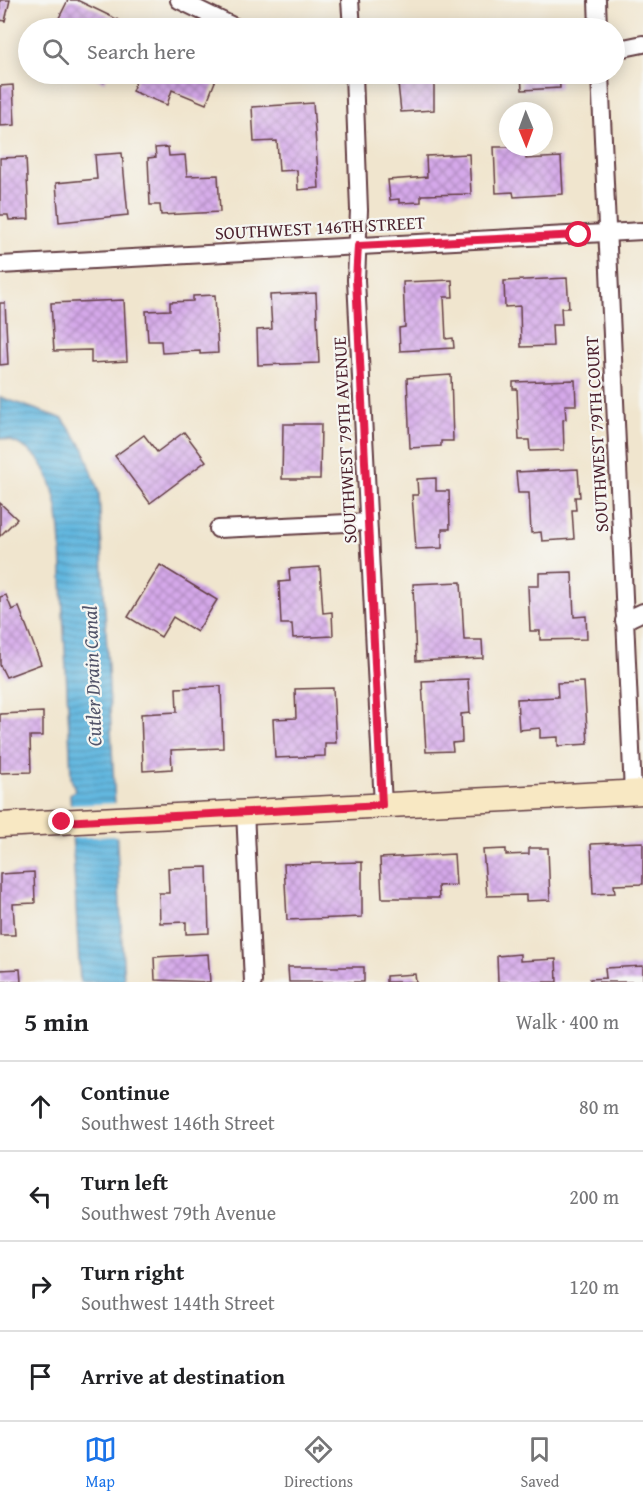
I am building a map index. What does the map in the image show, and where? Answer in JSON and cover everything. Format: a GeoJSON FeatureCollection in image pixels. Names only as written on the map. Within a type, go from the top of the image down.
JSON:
{"type":"FeatureCollection","features":[{"type":"Feature","properties":{"kind":"street"},"geometry":{"type":"LineString","coordinates":[[179,0],[216,18]]}},
{"type":"Feature","properties":{"kind":"street"},"geometry":{"type":"LineString","coordinates":[[350,0],[351,18]]}},
{"type":"Feature","properties":{"kind":"street"},"geometry":{"type":"LineString","coordinates":[[597,0],[598,18]]}},
{"type":"Feature","properties":{"kind":"street"},"geometry":{"type":"LineString","coordinates":[[625,48],[643,44]]}},
{"type":"Feature","properties":{"kind":"street","name":"SOUTHWEST 79TH AVENUE"},"geometry":{"type":"LineString","coordinates":[[354,84],[358,246],[356,280],[382,805]]}},
{"type":"Feature","properties":{"kind":"street","name":"SOUTHWEST 79TH COURT"},"geometry":{"type":"LineString","coordinates":[[600,84],[624,621],[638,793]]}},
{"type":"Feature","properties":{"kind":"street","name":"SOUTHWEST 146TH STREET"},"geometry":{"type":"LineString","coordinates":[[0,265],[643,231]]}},
{"type":"Feature","properties":{"kind":"street"},"geometry":{"type":"LineString","coordinates":[[218,529],[368,522]]}},
{"type":"Feature","properties":{"kind":"street"},"geometry":{"type":"LineString","coordinates":[[624,621],[643,612]]}},
{"type":"Feature","properties":{"kind":"street"},"geometry":{"type":"LineString","coordinates":[[0,825],[638,793]]}},
{"type":"Feature","properties":{"kind":"street"},"geometry":{"type":"LineString","coordinates":[[245,812],[253,982]]}},
{"type":"Feature","properties":{"kind":"water","name":"Cutler Drain Canal"},"geometry":{"type":"Polygon","coordinates":[[[0,397],[63,419],[84,449],[99,493],[124,982],[80,982],[70,794],[75,790],[71,778],[59,519],[51,483],[41,462],[25,448],[0,438],[0,397]]]}},
{"type":"Feature","properties":{"kind":"pier"},"geometry":{"type":"Polygon","coordinates":[[[117,803],[119,836],[69,838],[67,805],[117,803]]]}},
{"type":"Feature","properties":{"kind":"building"},"geometry":{"type":"Polygon","coordinates":[[[0,0],[10,0],[5,21],[0,20],[0,0]]]}},
{"type":"Feature","properties":{"kind":"building"},"geometry":{"type":"Polygon","coordinates":[[[68,0],[77,0],[114,18],[59,18],[68,0]]]}},
{"type":"Feature","properties":{"kind":"building"},"geometry":{"type":"Polygon","coordinates":[[[135,84],[214,84],[206,104],[172,90],[167,105],[132,91],[135,84]]]}},
{"type":"Feature","properties":{"kind":"building"},"geometry":{"type":"Polygon","coordinates":[[[398,84],[434,84],[434,110],[401,112],[398,84]]]}},
{"type":"Feature","properties":{"kind":"building"},"geometry":{"type":"Polygon","coordinates":[[[522,84],[560,84],[560,88],[522,90],[522,84]]]}},
{"type":"Feature","properties":{"kind":"building"},"geometry":{"type":"Polygon","coordinates":[[[13,85],[15,125],[0,126],[0,86],[13,85]]]}},
{"type":"Feature","properties":{"kind":"building"},"geometry":{"type":"Polygon","coordinates":[[[313,103],[319,188],[298,190],[297,170],[279,171],[277,141],[254,142],[252,107],[313,103]]]}},
{"type":"Feature","properties":{"kind":"building"},"geometry":{"type":"Polygon","coordinates":[[[168,147],[169,156],[185,155],[187,176],[218,175],[220,212],[161,215],[160,205],[150,205],[148,158],[156,157],[155,148],[168,147]]]}},
{"type":"Feature","properties":{"kind":"building"},"geometry":{"type":"Polygon","coordinates":[[[494,147],[499,147],[499,156],[526,156],[526,159],[561,157],[563,194],[514,197],[513,192],[496,193],[494,147]]]}},
{"type":"Feature","properties":{"kind":"building"},"geometry":{"type":"Polygon","coordinates":[[[122,153],[128,215],[59,222],[56,183],[97,179],[95,155],[122,153]]]}},
{"type":"Feature","properties":{"kind":"building"},"geometry":{"type":"Polygon","coordinates":[[[469,154],[471,194],[421,195],[421,202],[399,203],[399,199],[390,200],[388,180],[427,177],[426,156],[469,154]]]}},
{"type":"Feature","properties":{"kind":"building"},"geometry":{"type":"Polygon","coordinates":[[[26,157],[29,219],[9,220],[8,215],[0,215],[0,158],[26,157]]]}},
{"type":"Feature","properties":{"kind":"building"},"geometry":{"type":"Polygon","coordinates":[[[567,278],[569,308],[561,308],[562,325],[552,325],[553,346],[521,347],[520,306],[505,307],[504,281],[567,278]]]}},
{"type":"Feature","properties":{"kind":"building"},"geometry":{"type":"Polygon","coordinates":[[[452,280],[453,297],[444,297],[446,339],[453,338],[454,348],[400,351],[399,328],[405,327],[403,282],[452,280]]]}},
{"type":"Feature","properties":{"kind":"building"},"geometry":{"type":"Polygon","coordinates":[[[316,293],[319,363],[258,365],[257,330],[272,329],[270,295],[316,293]]]}},
{"type":"Feature","properties":{"kind":"building"},"geometry":{"type":"Polygon","coordinates":[[[215,295],[218,353],[200,354],[200,351],[162,353],[161,341],[148,341],[146,311],[170,310],[170,302],[193,301],[193,296],[215,295]]]}},
{"type":"Feature","properties":{"kind":"building"},"geometry":{"type":"Polygon","coordinates":[[[124,300],[127,361],[91,363],[91,350],[54,351],[51,303],[124,300]]]}},
{"type":"Feature","properties":{"kind":"building"},"geometry":{"type":"Polygon","coordinates":[[[0,303],[5,303],[8,364],[0,365],[0,303]]]}},
{"type":"Feature","properties":{"kind":"building"},"geometry":{"type":"Polygon","coordinates":[[[451,375],[453,441],[441,441],[441,446],[410,448],[407,378],[451,375]]]}},
{"type":"Feature","properties":{"kind":"building"},"geometry":{"type":"Polygon","coordinates":[[[575,380],[576,405],[565,405],[564,450],[530,451],[529,440],[519,440],[517,389],[513,389],[513,382],[575,380]]]}},
{"type":"Feature","properties":{"kind":"building"},"geometry":{"type":"Polygon","coordinates":[[[283,424],[321,424],[320,479],[282,479],[283,424]]]}},
{"type":"Feature","properties":{"kind":"building"},"geometry":{"type":"Polygon","coordinates":[[[184,432],[206,461],[150,503],[115,456],[144,435],[157,452],[184,432]]]}},
{"type":"Feature","properties":{"kind":"building"},"geometry":{"type":"Polygon","coordinates":[[[578,469],[580,497],[575,497],[576,510],[572,510],[574,539],[542,541],[541,532],[531,533],[529,493],[518,493],[516,472],[578,469]]]}},
{"type":"Feature","properties":{"kind":"building"},"geometry":{"type":"Polygon","coordinates":[[[436,478],[436,491],[449,491],[450,529],[442,529],[442,548],[416,549],[412,495],[418,495],[417,479],[436,478]]]}},
{"type":"Feature","properties":{"kind":"building"},"geometry":{"type":"Polygon","coordinates":[[[0,503],[17,519],[0,536],[0,503]]]}},
{"type":"Feature","properties":{"kind":"building"},"geometry":{"type":"Polygon","coordinates":[[[160,565],[217,600],[197,632],[173,617],[161,637],[128,617],[160,565]]]}},
{"type":"Feature","properties":{"kind":"building"},"geometry":{"type":"Polygon","coordinates":[[[320,567],[323,613],[332,612],[333,636],[293,638],[292,624],[281,624],[279,582],[290,581],[289,569],[320,567]]]}},
{"type":"Feature","properties":{"kind":"building"},"geometry":{"type":"Polygon","coordinates":[[[572,572],[574,617],[586,616],[587,639],[540,640],[540,631],[530,631],[528,586],[539,586],[539,573],[572,572]]]}},
{"type":"Feature","properties":{"kind":"building"},"geometry":{"type":"Polygon","coordinates":[[[461,582],[464,640],[482,640],[483,658],[416,661],[413,584],[461,582]]]}},
{"type":"Feature","properties":{"kind":"building"},"geometry":{"type":"Polygon","coordinates":[[[6,595],[12,610],[19,607],[41,664],[6,677],[0,665],[0,597],[6,595]]]}},
{"type":"Feature","properties":{"kind":"building"},"geometry":{"type":"Polygon","coordinates":[[[468,679],[470,713],[461,714],[462,742],[452,743],[453,751],[426,752],[422,681],[468,679]]]}},
{"type":"Feature","properties":{"kind":"building"},"geometry":{"type":"Polygon","coordinates":[[[584,682],[588,744],[558,746],[558,737],[540,738],[540,728],[519,730],[517,699],[558,697],[557,683],[584,682]]]}},
{"type":"Feature","properties":{"kind":"building"},"geometry":{"type":"Polygon","coordinates":[[[221,686],[223,748],[171,750],[172,769],[143,771],[141,714],[177,712],[176,688],[221,686]]]}},
{"type":"Feature","properties":{"kind":"building"},"geometry":{"type":"Polygon","coordinates":[[[333,688],[336,743],[325,743],[325,756],[275,758],[273,719],[296,718],[295,689],[333,688]]]}},
{"type":"Feature","properties":{"kind":"building"},"geometry":{"type":"Polygon","coordinates":[[[43,712],[43,736],[30,736],[31,772],[0,773],[0,714],[43,712]]]}},
{"type":"Feature","properties":{"kind":"building"},"geometry":{"type":"Polygon","coordinates":[[[643,842],[643,884],[614,885],[615,893],[593,894],[591,844],[643,842]]]}},
{"type":"Feature","properties":{"kind":"building"},"geometry":{"type":"Polygon","coordinates":[[[529,848],[548,848],[550,900],[526,901],[526,895],[487,896],[483,850],[506,849],[506,855],[529,854],[529,848]]]}},
{"type":"Feature","properties":{"kind":"building"},"geometry":{"type":"Polygon","coordinates":[[[454,854],[456,885],[438,886],[439,898],[382,898],[380,858],[454,854]]]}},
{"type":"Feature","properties":{"kind":"building"},"geometry":{"type":"Polygon","coordinates":[[[362,862],[362,917],[287,920],[284,864],[362,862]]]}},
{"type":"Feature","properties":{"kind":"building"},"geometry":{"type":"Polygon","coordinates":[[[207,867],[209,933],[186,934],[186,922],[160,923],[159,893],[169,893],[168,868],[207,867]]]}},
{"type":"Feature","properties":{"kind":"building"},"geometry":{"type":"Polygon","coordinates":[[[34,872],[35,903],[13,904],[15,935],[0,935],[0,874],[34,872]]]}},
{"type":"Feature","properties":{"kind":"building"},"geometry":{"type":"Polygon","coordinates":[[[208,954],[210,982],[155,980],[154,957],[208,954]]]}},
{"type":"Feature","properties":{"kind":"building"},"geometry":{"type":"Polygon","coordinates":[[[520,954],[520,961],[556,959],[557,982],[498,982],[497,956],[520,954]]]}},
{"type":"Feature","properties":{"kind":"building"},"geometry":{"type":"Polygon","coordinates":[[[643,966],[643,982],[590,982],[590,979],[606,978],[605,968],[643,966]]]}},
{"type":"Feature","properties":{"kind":"building"},"geometry":{"type":"Polygon","coordinates":[[[288,967],[364,967],[364,982],[289,982],[288,967]]]}},
{"type":"Feature","properties":{"kind":"building"},"geometry":{"type":"Polygon","coordinates":[[[20,969],[21,982],[0,982],[0,970],[20,969]]]}},
{"type":"Feature","properties":{"kind":"building"},"geometry":{"type":"Polygon","coordinates":[[[415,974],[416,982],[386,982],[386,976],[415,974]]]}},
{"type":"Feature","properties":{"kind":"route"},"geometry":{"type":"LineString","coordinates":[[62,822],[382,805],[356,280],[358,246],[579,235]]}}]}
